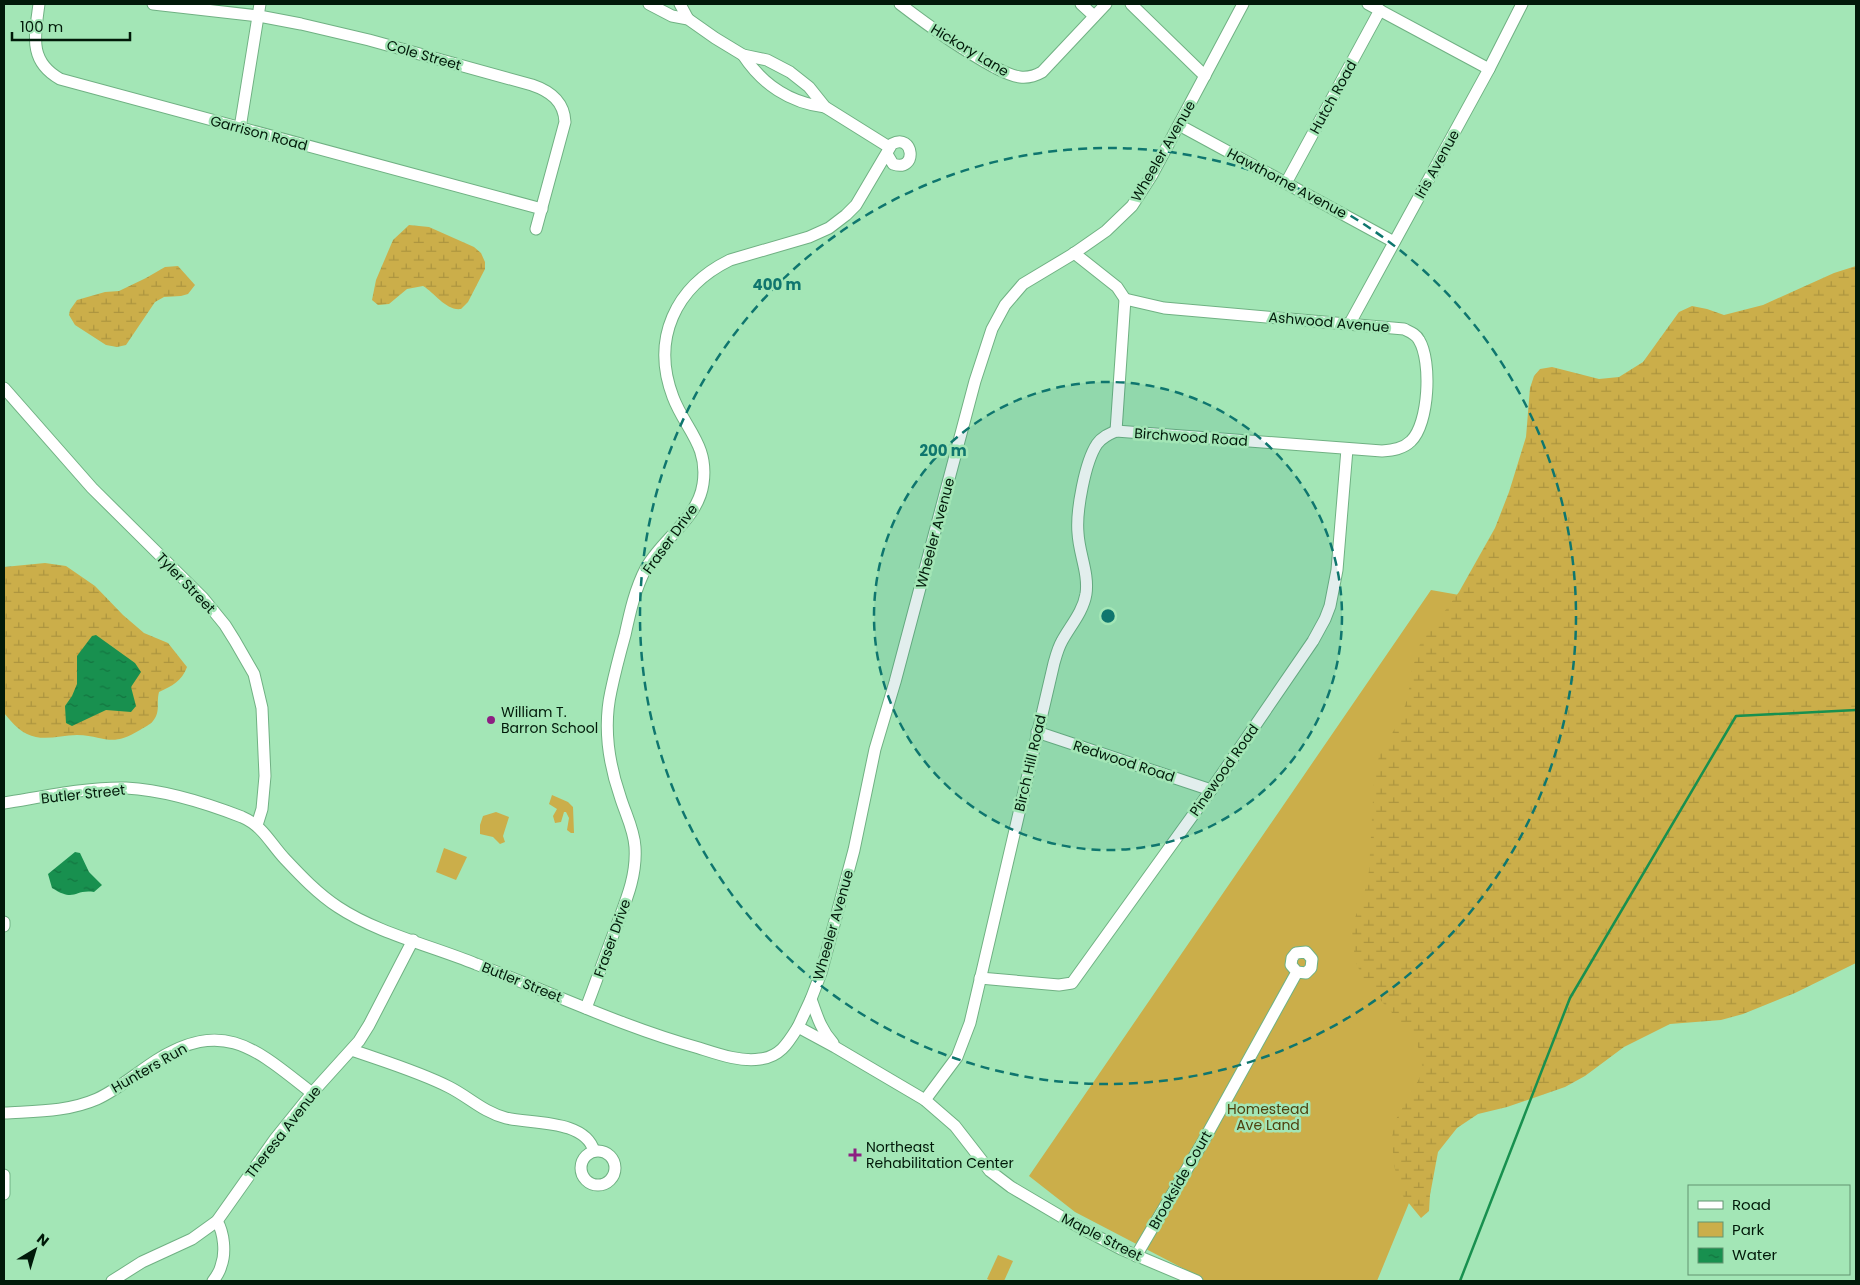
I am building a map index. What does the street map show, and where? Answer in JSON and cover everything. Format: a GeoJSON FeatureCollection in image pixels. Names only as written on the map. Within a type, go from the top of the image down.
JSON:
{"type":"FeatureCollection","features":[{"type":"Feature","properties":{"kind":"street","name":"Garrison Road"},"geometry":{"type":"LineString","coordinates":[[39,4],[35,44],[41,62],[52,75],[60,79],[542,209]]}},
{"type":"Feature","properties":{"kind":"street","name":"Cole Street"},"geometry":{"type":"LineString","coordinates":[[153,4],[259,16],[310,26],[532,85],[552,95],[562,107],[565,122],[536,229]]}},
{"type":"Feature","properties":{"kind":"street"},"geometry":{"type":"LineString","coordinates":[[240,128],[260,4]]}},
{"type":"Feature","properties":{"kind":"street"},"geometry":{"type":"LineString","coordinates":[[649,4],[672,16],[688,19],[715,38],[743,54],[767,60],[790,72],[809,87],[825,107]]}},
{"type":"Feature","properties":{"kind":"street"},"geometry":{"type":"LineString","coordinates":[[680,4],[688,19]]}},
{"type":"Feature","properties":{"kind":"street","name":"Hickory Lane"},"geometry":{"type":"LineString","coordinates":[[900,4],[949,40],[982,60],[1022,78],[1042,72],[1106,4]]}},
{"type":"Feature","properties":{"kind":"street"},"geometry":{"type":"LineString","coordinates":[[1081,4],[1094,16]]}},
{"type":"Feature","properties":{"kind":"street"},"geometry":{"type":"LineString","coordinates":[[1131,4],[1205,76]]}},
{"type":"Feature","properties":{"kind":"street","name":"Wheeler Avenue"},"geometry":{"type":"LineString","coordinates":[[798,1027],[812,999],[821,974],[854,850],[875,749],[895,682],[988,338],[1000,313],[1016,291],[1030,278],[1074,253],[1113,226],[1132,206],[1152,175],[1242,4]]}},
{"type":"Feature","properties":{"kind":"street"},"geometry":{"type":"LineString","coordinates":[[1368,4],[1489,69]]}},
{"type":"Feature","properties":{"kind":"street","name":"Iris Avenue"},"geometry":{"type":"LineString","coordinates":[[1350,323],[1489,69],[1522,4]]}},
{"type":"Feature","properties":{"kind":"street","name":"Hutch Road"},"geometry":{"type":"LineString","coordinates":[[1286,183],[1380,10]]}},
{"type":"Feature","properties":{"kind":"street"},"geometry":{"type":"LineString","coordinates":[[743,54],[758,75],[778,90],[800,102],[825,107]]}},
{"type":"Feature","properties":{"kind":"street","name":"Fraser Drive"},"geometry":{"type":"LineString","coordinates":[[586,1008],[631,888],[635,864],[633,834],[614,779],[607,743],[606,725],[611,688],[634,599],[644,574],[648,566],[693,509],[703,484],[704,464],[700,446],[673,398],[665,371],[664,345],[671,319],[680,303],[691,288],[719,266],[740,257],[820,233],[839,221],[856,205],[888,151],[825,107]]}},
{"type":"Feature","properties":{"kind":"street","name":"Hawthorne Avenue"},"geometry":{"type":"LineString","coordinates":[[1179,125],[1394,242]]}},
{"type":"Feature","properties":{"kind":"street"},"geometry":{"type":"LineString","coordinates":[[1074,253],[1117,287],[1125,299]]}},
{"type":"Feature","properties":{"kind":"street","name":"Ashwood Avenue"},"geometry":{"type":"LineString","coordinates":[[1125,299],[1164,308],[1350,323],[1404,329],[1412,333],[1419,339],[1425,356],[1426,397],[1419,430],[1406,445]]}},
{"type":"Feature","properties":{"kind":"street","name":"Birchwood Road"},"geometry":{"type":"LineString","coordinates":[[1125,299],[1116,431],[1382,451],[1406,445]]}},
{"type":"Feature","properties":{"kind":"street","name":"Tyler Street"},"geometry":{"type":"LineString","coordinates":[[4,388],[92,488],[203,598],[226,625],[254,674],[262,708],[265,776],[262,809],[257,825]]}},
{"type":"Feature","properties":{"kind":"street","name":"Birch Hill Road"},"geometry":{"type":"LineString","coordinates":[[925,1100],[947,1073],[962,1048],[970,1023],[1057,652],[1079,614],[1086,596],[1086,578],[1078,532],[1080,498],[1091,456],[1098,442],[1116,431]]}},
{"type":"Feature","properties":{"kind":"street","name":"Pinewood Road"},"geometry":{"type":"LineString","coordinates":[[980,978],[1059,985],[1072,983],[1211,790],[1305,653],[1325,619],[1334,589],[1347,449]]}},
{"type":"Feature","properties":{"kind":"street","name":"Redwood Road"},"geometry":{"type":"LineString","coordinates":[[1037,732],[1211,790]]}},
{"type":"Feature","properties":{"kind":"street","name":"Butler Street"},"geometry":{"type":"LineString","coordinates":[[4,803],[110,788],[140,789],[200,804],[241,817],[257,825],[286,860],[336,905],[360,919],[586,1008],[686,1045],[748,1060],[767,1058],[780,1052],[798,1027]]}},
{"type":"Feature","properties":{"kind":"street","name":"Theresa Avenue"},"geometry":{"type":"LineString","coordinates":[[112,1281],[142,1262],[192,1239],[217,1221],[275,1139],[312,1093],[352,1050],[369,1025],[413,940]]}},
{"type":"Feature","properties":{"kind":"street","name":"Brookside Court"},"geometry":{"type":"LineString","coordinates":[[1136,1256],[1204,1140],[1296,972]]}},
{"type":"Feature","properties":{"kind":"street"},"geometry":{"type":"LineString","coordinates":[[812,999],[819,1022],[835,1046]]}},
{"type":"Feature","properties":{"kind":"street"},"geometry":{"type":"LineString","coordinates":[[798,1027],[835,1046],[925,1100]]}},
{"type":"Feature","properties":{"kind":"street","name":"Hunters Run"},"geometry":{"type":"LineString","coordinates":[[4,1113],[65,1109],[83,1104],[99,1098],[175,1050],[192,1043],[210,1040],[228,1041],[254,1050],[312,1093]]}},
{"type":"Feature","properties":{"kind":"street"},"geometry":{"type":"LineString","coordinates":[[352,1050],[441,1083],[458,1092],[480,1108],[496,1115],[516,1120],[548,1123],[574,1131],[589,1141],[594,1151]]}},
{"type":"Feature","properties":{"kind":"street","name":"Maple Street"},"geometry":{"type":"LineString","coordinates":[[925,1100],[955,1126],[990,1171],[1011,1187],[1072,1223],[1136,1256],[1197,1281]]}},
{"type":"Feature","properties":{"kind":"street"},"geometry":{"type":"LineString","coordinates":[[4,1175],[4,1194]]}},
{"type":"Feature","properties":{"kind":"street"},"geometry":{"type":"LineString","coordinates":[[213,1281],[221,1266],[223,1253],[222,1232],[217,1221]]}},
{"type":"Feature","properties":{"kind":"green space"},"geometry":{"type":"Polygon","coordinates":[[[409,225],[429,227],[474,247],[481,253],[485,262],[485,269],[468,302],[461,309],[450,307],[423,286],[407,289],[389,304],[378,305],[372,300],[376,280],[393,240],[409,225]]]}},
{"type":"Feature","properties":{"kind":"green space"},"geometry":{"type":"Polygon","coordinates":[[[178,266],[195,285],[188,294],[164,297],[155,302],[126,345],[117,347],[106,345],[75,325],[69,315],[77,300],[105,292],[119,291],[165,267],[178,266]]]}},
{"type":"Feature","properties":{"kind":"green space"},"geometry":{"type":"Polygon","coordinates":[[[1856,266],[1856,963],[1795,993],[1743,1014],[1721,1020],[1670,1024],[1624,1047],[1585,1076],[1565,1087],[1507,1107],[1478,1114],[1457,1128],[1438,1152],[1429,1211],[1421,1218],[1403,1196],[1394,1166],[1392,1137],[1395,1121],[1419,1079],[1422,1066],[1421,1053],[1412,1035],[1365,983],[1355,960],[1352,930],[1363,899],[1369,871],[1374,782],[1379,756],[1401,718],[1408,696],[1411,673],[1420,644],[1459,592],[1495,528],[1509,492],[1526,437],[1530,388],[1534,376],[1540,369],[1552,367],[1599,379],[1619,377],[1643,362],[1679,312],[1692,306],[1724,315],[1763,305],[1834,273],[1856,266]]]}},
{"type":"Feature","properties":{"kind":"green space"},"geometry":{"type":"Polygon","coordinates":[[[45,563],[66,566],[95,586],[123,615],[144,633],[168,643],[187,667],[176,682],[159,692],[158,711],[149,725],[122,739],[115,740],[77,735],[39,738],[20,730],[4,713],[4,567],[45,563]]]}},
{"type":"Feature","properties":{"kind":"green space","name":"Homestead Ave Land"},"geometry":{"type":"Polygon","coordinates":[[[1431,590],[1510,604],[1500,981],[1377,1281],[1201,1281],[1192,1273],[1075,1212],[1029,1176],[1431,590]]]}},
{"type":"Feature","properties":{"kind":"green space"},"geometry":{"type":"Polygon","coordinates":[[[552,795],[568,802],[573,807],[574,833],[567,830],[569,818],[566,812],[564,812],[561,822],[555,823],[553,816],[557,809],[549,804],[552,795]]]}},
{"type":"Feature","properties":{"kind":"green space"},"geometry":{"type":"Polygon","coordinates":[[[496,812],[509,817],[503,836],[505,842],[500,844],[493,837],[480,834],[483,816],[496,812]]]}},
{"type":"Feature","properties":{"kind":"green space"},"geometry":{"type":"Polygon","coordinates":[[[444,848],[467,857],[456,880],[436,872],[444,848]]]}},
{"type":"Feature","properties":{"kind":"green space"},"geometry":{"type":"Polygon","coordinates":[[[998,1255],[1013,1261],[1004,1281],[991,1281],[987,1279],[998,1255]]]}},
{"type":"Feature","properties":{"kind":"water"},"geometry":{"type":"Polygon","coordinates":[[[96,635],[135,663],[141,672],[131,687],[136,706],[131,712],[106,710],[72,726],[66,723],[65,706],[77,684],[77,656],[92,636],[96,635]]]}},
{"type":"Feature","properties":{"kind":"water"},"geometry":{"type":"Polygon","coordinates":[[[75,852],[80,853],[89,872],[102,885],[94,892],[66,895],[52,888],[48,874],[75,852]]]}},
{"type":"Feature","properties":{"kind":"waterway"},"geometry":{"type":"LineString","coordinates":[[1460,1281],[1570,998],[1736,716],[1856,710]]}},
{"type":"Feature","properties":{"kind":"place","name":"William T. Barron School"},"geometry":{"type":"Point","coordinates":[491,720]}},
{"type":"Feature","properties":{"kind":"place","name":"Northeast Rehabilitation Center"},"geometry":{"type":"Point","coordinates":[855,1155]}}]}
